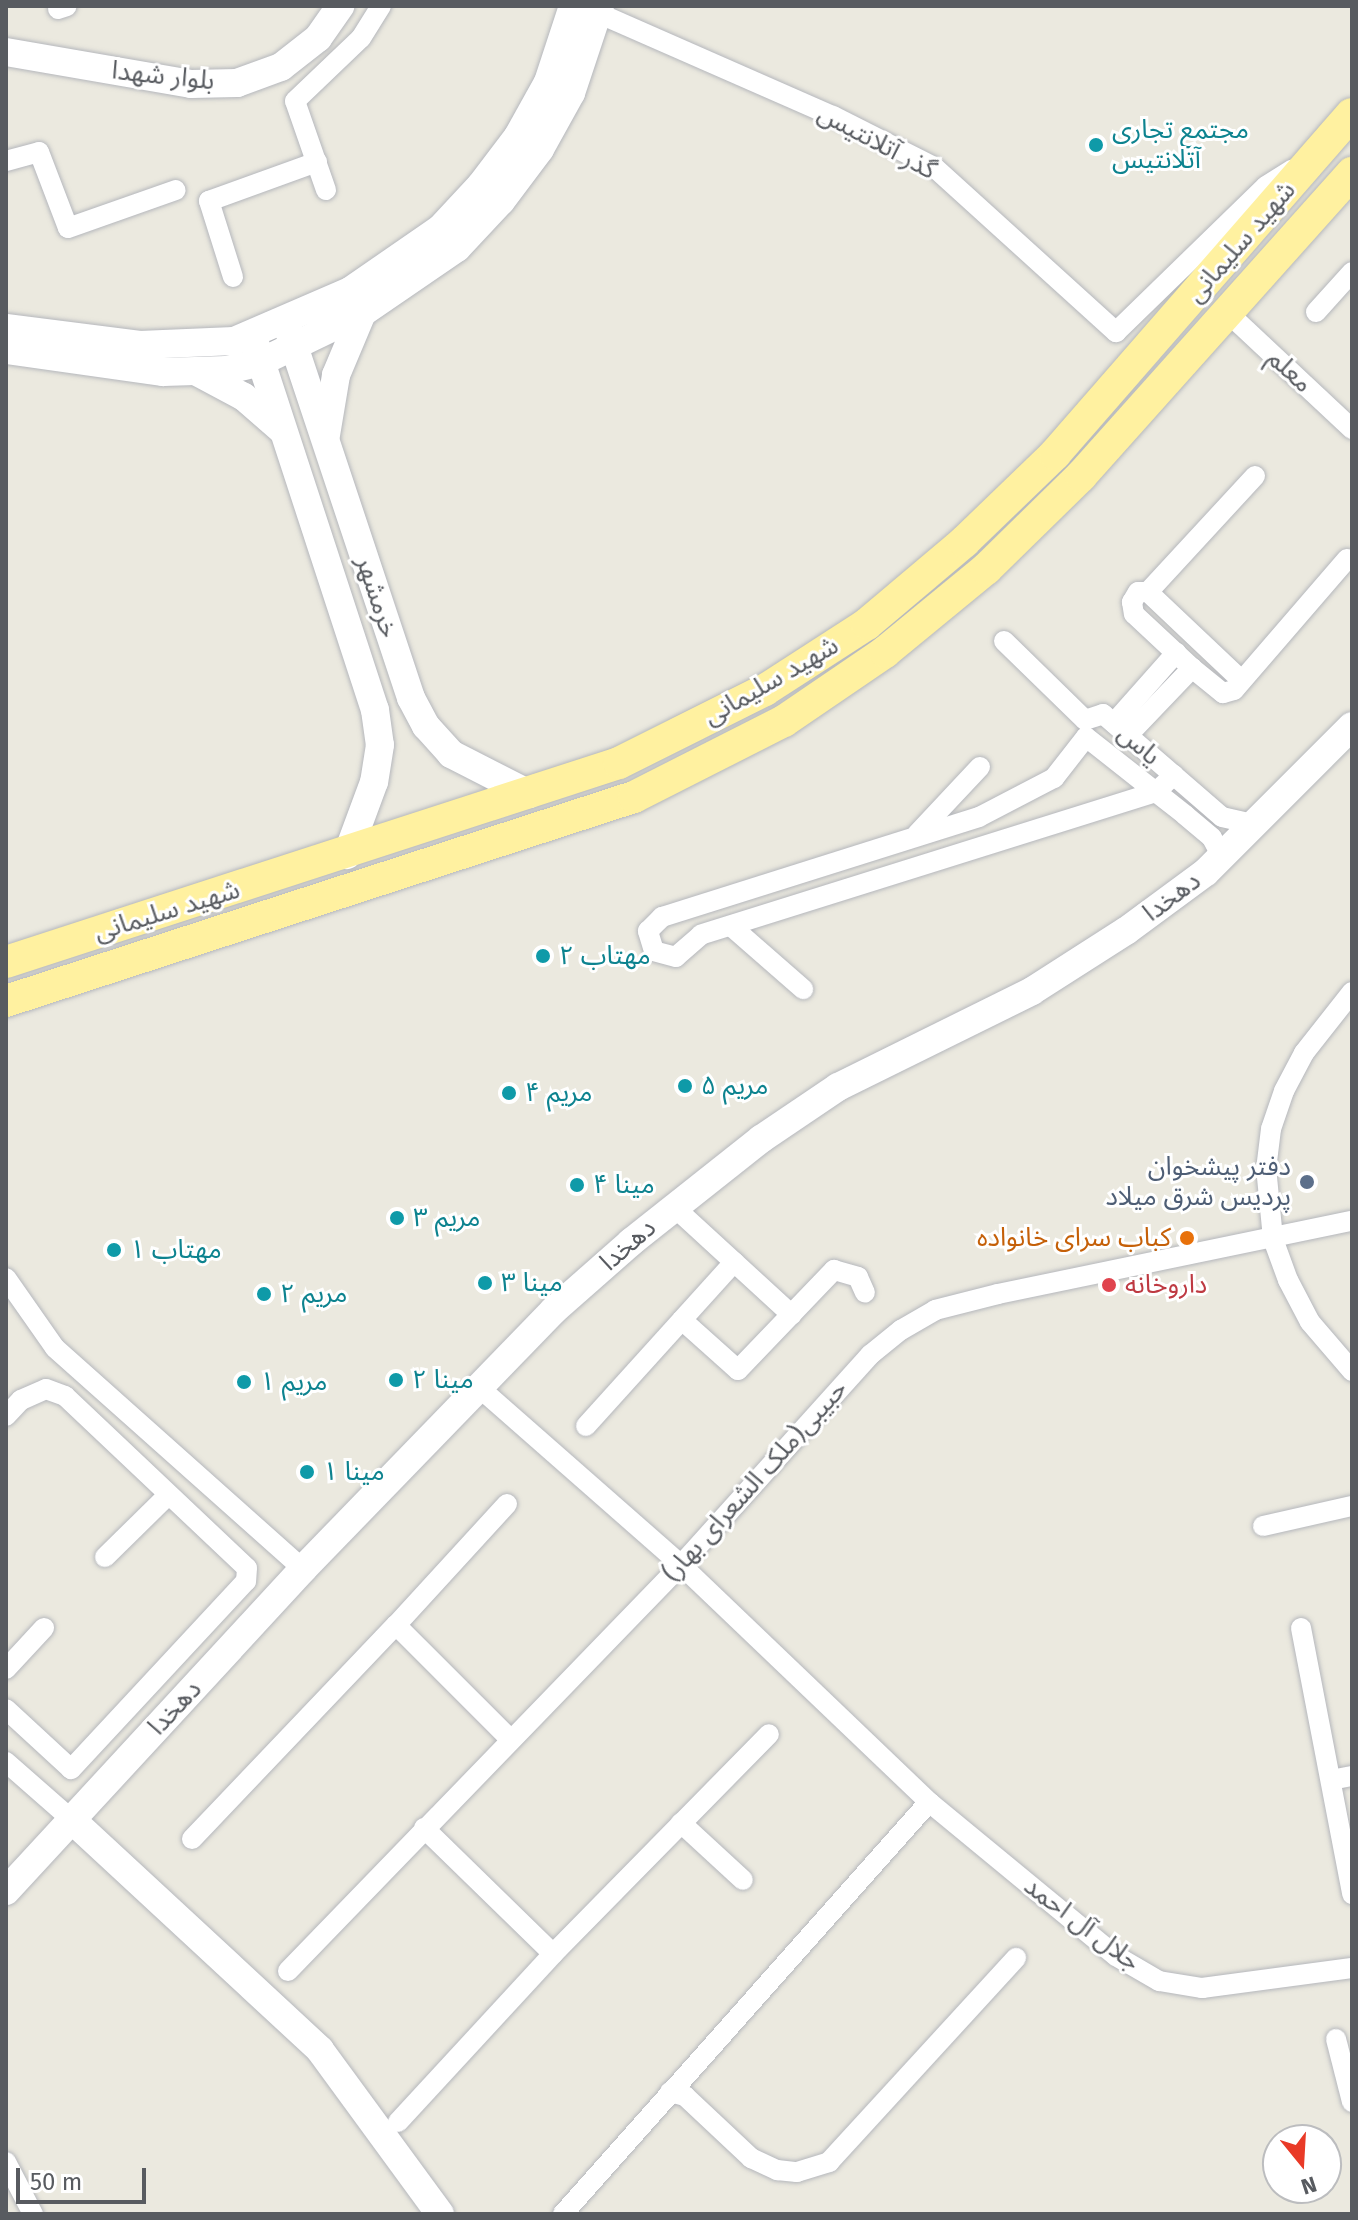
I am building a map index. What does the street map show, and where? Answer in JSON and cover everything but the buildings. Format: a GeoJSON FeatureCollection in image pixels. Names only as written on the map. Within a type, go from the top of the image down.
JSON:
{"type":"FeatureCollection","features":[{"type":"Feature","properties":{"kind":"main road","name":"شهید سلیمانی"},"geometry":{"type":"LineString","coordinates":[[6,962],[347,855],[619,763],[765,690],[867,624],[964,542],[1055,454],[1352,114]]}},
{"type":"Feature","properties":{"kind":"main road","name":"شهید سلیمانی"},"geometry":{"type":"LineString","coordinates":[[6,1001],[634,797],[784,721],[885,652],[986,569],[1081,476],[1352,173]]}},
{"type":"Feature","properties":{"kind":"main road"},"geometry":{"type":"LineString","coordinates":[[1200,289],[1228,313]]}},
{"type":"Feature","properties":{"kind":"street","name":"بلوار شهدا"},"geometry":{"type":"LineString","coordinates":[[6,52],[130,65],[233,64],[272,50],[304,25],[318,6]]}},
{"type":"Feature","properties":{"kind":"street","name":"بلوار شهدا"},"geometry":{"type":"LineString","coordinates":[[6,34],[130,65],[191,84],[237,83],[281,67],[318,38],[340,6]]}},
{"type":"Feature","properties":{"kind":"street"},"geometry":{"type":"LineString","coordinates":[[326,190],[295,101],[361,38],[381,6]]}},
{"type":"Feature","properties":{"kind":"street"},"geometry":{"type":"LineString","coordinates":[[6,328],[140,345],[234,341],[252,334],[290,333],[362,313],[457,248],[501,201],[540,149],[571,93],[590,8]]}},
{"type":"Feature","properties":{"kind":"street"},"geometry":{"type":"LineString","coordinates":[[6,350],[124,368],[196,371],[261,362],[290,333],[392,266],[440,229],[481,185],[518,136],[590,8]]}},
{"type":"Feature","properties":{"kind":"street","name":"گذر آتلانتیس"},"geometry":{"type":"LineString","coordinates":[[590,8],[833,116],[934,167],[1116,332],[1266,186],[1316,155]]}},
{"type":"Feature","properties":{"kind":"street"},"geometry":{"type":"LineString","coordinates":[[6,161],[39,152],[68,228],[176,190]]}},
{"type":"Feature","properties":{"kind":"street"},"geometry":{"type":"LineString","coordinates":[[233,277],[209,201],[317,162]]}},
{"type":"Feature","properties":{"kind":"street"},"geometry":{"type":"LineString","coordinates":[[1316,312],[1352,272]]}},
{"type":"Feature","properties":{"kind":"street"},"geometry":{"type":"LineString","coordinates":[[325,440],[336,375],[362,313]]}},
{"type":"Feature","properties":{"kind":"street","name":"معلم"},"geometry":{"type":"LineString","coordinates":[[1228,313],[1352,429]]}},
{"type":"Feature","properties":{"kind":"street","name":"خرمشهر"},"geometry":{"type":"LineString","coordinates":[[290,333],[411,698],[426,726],[451,754],[529,794]]}},
{"type":"Feature","properties":{"kind":"street","name":"خرمشهر"},"geometry":{"type":"LineString","coordinates":[[252,334],[375,710],[380,745],[374,782],[347,855]]}},
{"type":"Feature","properties":{"kind":"street"},"geometry":{"type":"LineString","coordinates":[[196,371],[244,397],[283,431]]}},
{"type":"Feature","properties":{"kind":"street"},"geometry":{"type":"LineString","coordinates":[[1148,592],[1255,476]]}},
{"type":"Feature","properties":{"kind":"street"},"geometry":{"type":"LineString","coordinates":[[1240,679],[1148,592],[1138,592],[1132,602],[1134,614],[1223,693],[1234,690],[1240,679],[1347,559]]}},
{"type":"Feature","properties":{"kind":"street"},"geometry":{"type":"LineString","coordinates":[[1004,641],[1085,720],[1115,724],[1192,668]]}},
{"type":"Feature","properties":{"kind":"street"},"geometry":{"type":"LineString","coordinates":[[1115,724],[1176,653]]}},
{"type":"Feature","properties":{"kind":"street","name":"یاس"},"geometry":{"type":"LineString","coordinates":[[1115,724],[1222,817],[1257,825]]}},
{"type":"Feature","properties":{"kind":"street","name":"دهخدا"},"geometry":{"type":"LineString","coordinates":[[6,1891],[303,1569],[481,1389],[554,1310],[673,1206],[838,1087],[1032,991],[1126,931],[1222,857],[1352,726]]}},
{"type":"Feature","properties":{"kind":"street","name":"یاس"},"geometry":{"type":"LineString","coordinates":[[914,837],[1031,793],[1054,778],[1086,737],[1212,838],[1222,857]]}},
{"type":"Feature","properties":{"kind":"street"},"geometry":{"type":"LineString","coordinates":[[980,767],[914,837],[662,917],[648,931],[654,951],[676,957],[701,935],[1156,792],[1174,775]]}},
{"type":"Feature","properties":{"kind":"street"},"geometry":{"type":"LineString","coordinates":[[731,926],[803,989]]}},
{"type":"Feature","properties":{"kind":"street"},"geometry":{"type":"LineString","coordinates":[[1352,992],[1304,1053],[1271,1129],[1266,1167],[1273,1239],[1310,1322],[1352,1371]]}},
{"type":"Feature","properties":{"kind":"street"},"geometry":{"type":"LineString","coordinates":[[673,1206],[792,1315]]}},
{"type":"Feature","properties":{"kind":"street","name":"حبیبی(ملک الشعرای بهار)"},"geometry":{"type":"LineString","coordinates":[[288,1971],[509,1738],[681,1565],[870,1355],[935,1310],[1352,1221]]}},
{"type":"Feature","properties":{"kind":"street"},"geometry":{"type":"LineString","coordinates":[[586,1426],[734,1262]]}},
{"type":"Feature","properties":{"kind":"street"},"geometry":{"type":"LineString","coordinates":[[682,1320],[738,1370],[834,1270],[858,1277],[865,1293]]}},
{"type":"Feature","properties":{"kind":"street"},"geometry":{"type":"LineString","coordinates":[[6,1278],[55,1348],[303,1569]]}},
{"type":"Feature","properties":{"kind":"street"},"geometry":{"type":"LineString","coordinates":[[6,1416],[21,1400],[46,1389],[65,1396],[247,1568],[246,1581],[71,1769],[6,1709]]}},
{"type":"Feature","properties":{"kind":"street","name":"جلال آل احمد"},"geometry":{"type":"LineString","coordinates":[[481,1389],[681,1565],[929,1802],[1116,1956],[1159,1981],[1202,1988],[1352,1968]]}},
{"type":"Feature","properties":{"kind":"street"},"geometry":{"type":"LineString","coordinates":[[105,1557],[168,1495]]}},
{"type":"Feature","properties":{"kind":"street"},"geometry":{"type":"LineString","coordinates":[[192,1839],[507,1504]]}},
{"type":"Feature","properties":{"kind":"street"},"geometry":{"type":"LineString","coordinates":[[1263,1526],[1352,1506]]}},
{"type":"Feature","properties":{"kind":"street"},"geometry":{"type":"LineString","coordinates":[[396,1625],[509,1738]]}},
{"type":"Feature","properties":{"kind":"street"},"geometry":{"type":"LineString","coordinates":[[6,1669],[44,1628]]}},
{"type":"Feature","properties":{"kind":"street"},"geometry":{"type":"LineString","coordinates":[[1301,1628],[1352,1894]]}},
{"type":"Feature","properties":{"kind":"street"},"geometry":{"type":"LineString","coordinates":[[398,2122],[553,1954],[769,1734]]}},
{"type":"Feature","properties":{"kind":"street"},"geometry":{"type":"LineString","coordinates":[[6,1762],[320,2050],[440,2214]]}},
{"type":"Feature","properties":{"kind":"street"},"geometry":{"type":"LineString","coordinates":[[1331,1780],[1352,1776]]}},
{"type":"Feature","properties":{"kind":"street"},"geometry":{"type":"LineString","coordinates":[[563,2214],[929,1802]]}},
{"type":"Feature","properties":{"kind":"street"},"geometry":{"type":"LineString","coordinates":[[681,1823],[743,1880]]}},
{"type":"Feature","properties":{"kind":"street"},"geometry":{"type":"LineString","coordinates":[[424,1828],[553,1954]]}},
{"type":"Feature","properties":{"kind":"street"},"geometry":{"type":"LineString","coordinates":[[670,2092],[685,2096],[751,2158],[777,2170],[797,2172],[829,2162],[1016,1958]]}},
{"type":"Feature","properties":{"kind":"street"},"geometry":{"type":"LineString","coordinates":[[1336,2039],[1352,2102]]}},
{"type":"Feature","properties":{"kind":"street"},"geometry":{"type":"LineString","coordinates":[[6,2162],[33,2214]]}},
{"type":"Feature","properties":{"kind":"place","name":"مجتمع تجاری آتلانتیس"},"geometry":{"type":"Point","coordinates":[1096,145]}},
{"type":"Feature","properties":{"kind":"place","name":"مهتاب ۲"},"geometry":{"type":"Point","coordinates":[543,956]}},
{"type":"Feature","properties":{"kind":"place","name":"مریم ۵"},"geometry":{"type":"Point","coordinates":[685,1086]}},
{"type":"Feature","properties":{"kind":"place","name":"مریم ۴"},"geometry":{"type":"Point","coordinates":[509,1093]}},
{"type":"Feature","properties":{"kind":"place","name":"دفتر پیشخوان پردیس شرق میلاد"},"geometry":{"type":"Point","coordinates":[1307,1182]}},
{"type":"Feature","properties":{"kind":"place","name":"مینا ۴"},"geometry":{"type":"Point","coordinates":[577,1185]}},
{"type":"Feature","properties":{"kind":"place","name":"مریم ۳"},"geometry":{"type":"Point","coordinates":[397,1218]}},
{"type":"Feature","properties":{"kind":"place","name":"کباب سرای خانواده"},"geometry":{"type":"Point","coordinates":[1187,1238]}},
{"type":"Feature","properties":{"kind":"place","name":"مهتاب ۱"},"geometry":{"type":"Point","coordinates":[114,1250]}},
{"type":"Feature","properties":{"kind":"place","name":"مینا ۳"},"geometry":{"type":"Point","coordinates":[485,1283]}},
{"type":"Feature","properties":{"kind":"place","name":"داروخانه"},"geometry":{"type":"Point","coordinates":[1109,1285]}},
{"type":"Feature","properties":{"kind":"place","name":"مریم ۲"},"geometry":{"type":"Point","coordinates":[264,1294]}},
{"type":"Feature","properties":{"kind":"place","name":"مینا ۲"},"geometry":{"type":"Point","coordinates":[396,1380]}},
{"type":"Feature","properties":{"kind":"place","name":"مریم ۱"},"geometry":{"type":"Point","coordinates":[244,1382]}},
{"type":"Feature","properties":{"kind":"place","name":"مینا ۱"},"geometry":{"type":"Point","coordinates":[307,1472]}}]}
